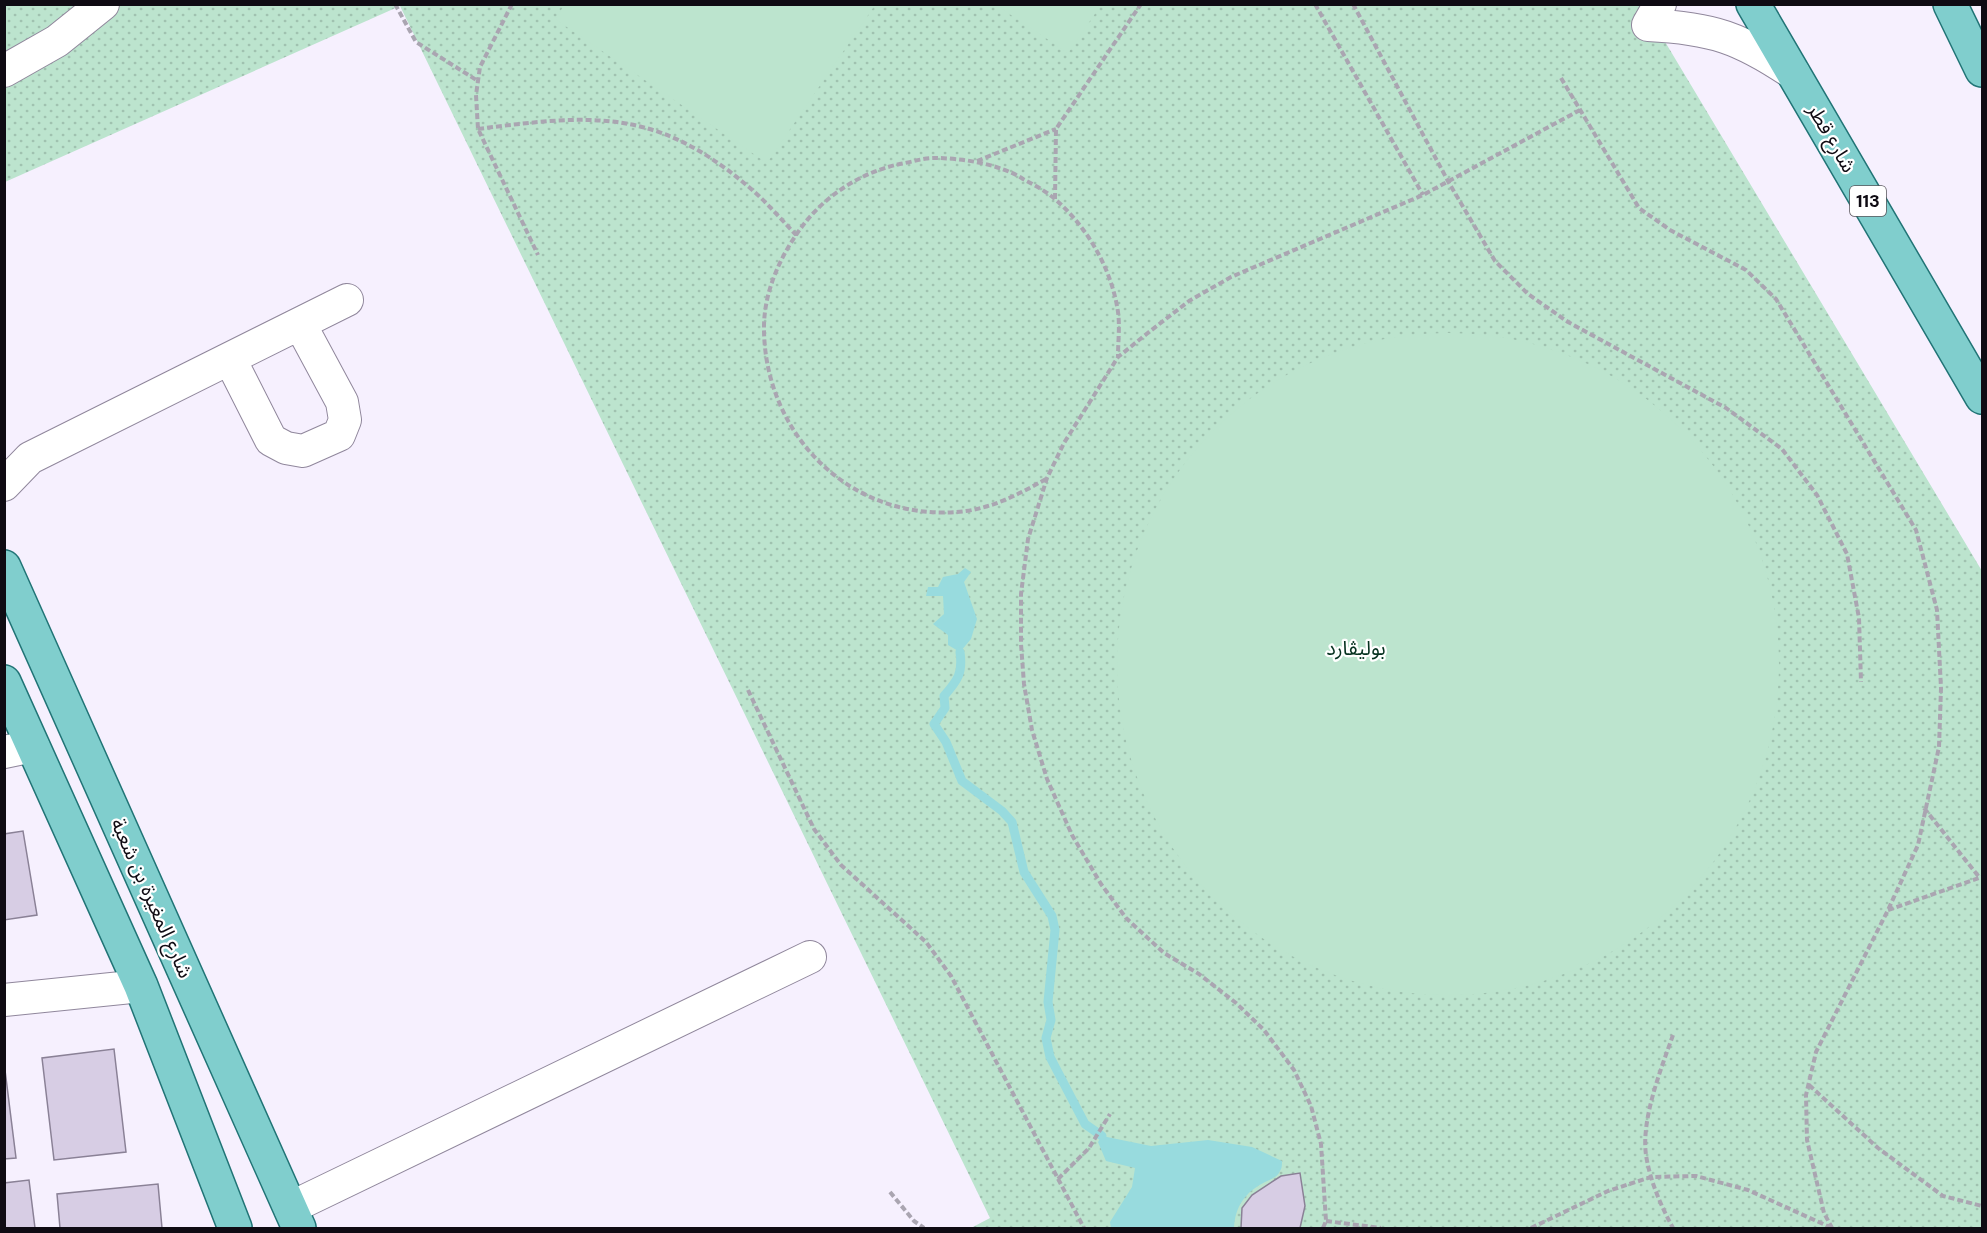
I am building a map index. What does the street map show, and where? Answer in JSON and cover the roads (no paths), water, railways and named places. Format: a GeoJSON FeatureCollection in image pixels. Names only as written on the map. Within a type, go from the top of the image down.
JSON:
{"type":"FeatureCollection","features":[{"type":"Feature","properties":{"kind":"main road","name":"شارع قطر"},"geometry":{"type":"LineString","coordinates":[[1753,4],[1983,397]]}},
{"type":"Feature","properties":{"kind":"main road"},"geometry":{"type":"LineString","coordinates":[[1965,20],[1983,70]]}},
{"type":"Feature","properties":{"kind":"main road","name":"شارع المغيرة بن شعبة"},"geometry":{"type":"LineString","coordinates":[[4,567],[294,1218]]}},
{"type":"Feature","properties":{"kind":"main road"},"geometry":{"type":"LineString","coordinates":[[4,682],[19,749],[141,986],[235,1228]]}},
{"type":"Feature","properties":{"kind":"street"},"geometry":{"type":"LineString","coordinates":[[4,70],[57,41],[103,4]]}},
{"type":"Feature","properties":{"kind":"street"},"geometry":{"type":"LineString","coordinates":[[1660,4],[1648,25],[1688,27],[1726,36],[1762,52],[1794,74]]}},
{"type":"Feature","properties":{"kind":"street"},"geometry":{"type":"LineString","coordinates":[[4,485],[30,458],[346,300]]}},
{"type":"Feature","properties":{"kind":"street"},"geometry":{"type":"LineString","coordinates":[[230,359],[271,441],[286,448],[303,451],[339,435],[345,420],[342,402],[300,324]]}},
{"type":"Feature","properties":{"kind":"street"},"geometry":{"type":"LineString","coordinates":[[294,1218],[810,957]]}},
{"type":"Feature","properties":{"kind":"street"},"geometry":{"type":"LineString","coordinates":[[4,1000],[141,986]]}},
{"type":"Feature","properties":{"kind":"water"},"geometry":{"type":"Polygon","coordinates":[[[965,568],[971,572],[964,582],[977,619],[971,639],[960,652],[948,645],[948,635],[933,624],[944,614],[943,596],[926,596],[928,587],[938,587],[943,577],[958,574],[965,568]]]}},
{"type":"Feature","properties":{"kind":"water"},"geometry":{"type":"Polygon","coordinates":[[[1102,1136],[1151,1146],[1208,1140],[1252,1147],[1282,1161],[1282,1166],[1277,1175],[1252,1190],[1242,1201],[1236,1213],[1234,1228],[1111,1228],[1110,1222],[1132,1187],[1135,1168],[1106,1161],[1098,1142],[1102,1136]]]}},
{"type":"Feature","properties":{"kind":"waterway"},"geometry":{"type":"LineString","coordinates":[[960,652],[961,665],[958,676],[944,696],[945,708],[934,724],[946,742],[962,781],[1002,811],[1012,822],[1024,872],[1052,916],[1055,930],[1048,1002],[1051,1020],[1046,1038],[1050,1057],[1085,1124],[1102,1136]]}},
{"type":"Feature","properties":{"kind":"park label","name":"بوليڤارد"},"geometry":{"type":"Point","coordinates":[1356,648]}}]}
